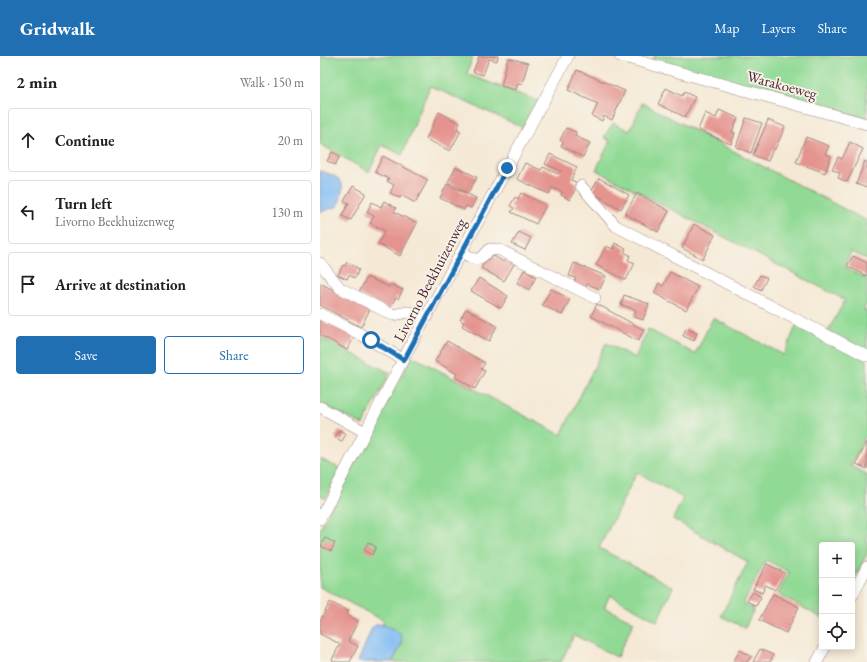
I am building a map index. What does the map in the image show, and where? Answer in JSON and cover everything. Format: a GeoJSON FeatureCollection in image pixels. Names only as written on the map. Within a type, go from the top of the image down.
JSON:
{"type":"FeatureCollection","features":[{"type":"Feature","properties":{"kind":"street","name":"Livorno Beekhuizenweg"},"geometry":{"type":"LineString","coordinates":[[320,519],[365,432],[568,56]]}},
{"type":"Feature","properties":{"kind":"street","name":"Warakoeweg"},"geometry":{"type":"LineString","coordinates":[[620,56],[643,59],[867,124]]}},
{"type":"Feature","properties":{"kind":"street"},"geometry":{"type":"LineString","coordinates":[[581,186],[616,226],[867,356]]}},
{"type":"Feature","properties":{"kind":"street"},"geometry":{"type":"LineString","coordinates":[[462,252],[477,260],[482,258],[490,250],[500,250],[595,298]]}},
{"type":"Feature","properties":{"kind":"street"},"geometry":{"type":"LineString","coordinates":[[320,263],[340,288],[393,315],[408,312],[427,317]]}},
{"type":"Feature","properties":{"kind":"street"},"geometry":{"type":"LineString","coordinates":[[320,314],[360,334],[404,360]]}},
{"type":"Feature","properties":{"kind":"street"},"geometry":{"type":"LineString","coordinates":[[320,407],[365,432]]}},
{"type":"Feature","properties":{"kind":"street"},"geometry":{"type":"LineString","coordinates":[[855,590],[867,567]]}},
{"type":"Feature","properties":{"kind":"street"},"geometry":{"type":"LineString","coordinates":[[817,662],[823,650]]}},
{"type":"Feature","properties":{"kind":"green space"},"geometry":{"type":"Polygon","coordinates":[[[320,56],[473,56],[467,74],[538,101],[524,128],[430,86],[402,155],[382,145],[369,172],[320,144],[320,56]]]}},
{"type":"Feature","properties":{"kind":"green space"},"geometry":{"type":"Polygon","coordinates":[[[654,56],[867,56],[867,119],[653,60],[654,56]]]}},
{"type":"Feature","properties":{"kind":"green space"},"geometry":{"type":"Polygon","coordinates":[[[642,103],[867,221],[867,259],[851,252],[844,267],[867,279],[867,302],[864,310],[867,312],[867,351],[828,331],[845,300],[596,170],[610,141],[604,137],[613,123],[630,131],[642,103]]]}},
{"type":"Feature","properties":{"kind":"green space"},"geometry":{"type":"Polygon","coordinates":[[[713,318],[784,355],[797,324],[867,360],[867,433],[850,466],[867,474],[867,554],[855,577],[855,542],[819,542],[819,616],[778,594],[789,572],[766,560],[743,604],[754,609],[745,628],[721,616],[748,562],[673,519],[683,498],[637,472],[599,548],[673,587],[657,621],[610,595],[604,607],[634,622],[617,657],[574,635],[561,662],[392,662],[402,643],[398,632],[382,624],[384,621],[320,587],[320,529],[412,356],[561,435],[606,343],[635,358],[648,329],[695,354],[713,318]]]}},
{"type":"Feature","properties":{"kind":"green space"},"geometry":{"type":"Polygon","coordinates":[[[320,337],[390,373],[363,425],[320,403],[320,337]]]}},
{"type":"Feature","properties":{"kind":"green space"},"geometry":{"type":"Polygon","coordinates":[[[320,459],[341,469],[326,498],[320,495],[320,459]]]}},
{"type":"Feature","properties":{"kind":"water"},"geometry":{"type":"Polygon","coordinates":[[[320,171],[338,179],[341,182],[342,191],[338,206],[320,212],[320,171]]]}},
{"type":"Feature","properties":{"kind":"water"},"geometry":{"type":"Polygon","coordinates":[[[377,624],[393,629],[401,636],[401,644],[392,662],[358,662],[372,628],[377,624]]]}},
{"type":"Feature","properties":{"kind":"building"},"geometry":{"type":"Polygon","coordinates":[[[479,56],[498,56],[497,61],[489,59],[483,75],[473,72],[479,56]]]}},
{"type":"Feature","properties":{"kind":"building"},"geometry":{"type":"Polygon","coordinates":[[[508,58],[528,63],[522,84],[518,83],[516,90],[501,86],[508,58]]]}},
{"type":"Feature","properties":{"kind":"building"},"geometry":{"type":"Polygon","coordinates":[[[577,70],[625,91],[612,120],[604,116],[602,121],[592,116],[598,104],[568,90],[577,70]]]}},
{"type":"Feature","properties":{"kind":"building"},"geometry":{"type":"Polygon","coordinates":[[[666,88],[682,96],[684,92],[695,97],[685,117],[658,104],[666,88]]]}},
{"type":"Feature","properties":{"kind":"building"},"geometry":{"type":"Polygon","coordinates":[[[719,110],[738,118],[732,132],[735,133],[731,144],[698,130],[705,113],[716,118],[719,110]]]}},
{"type":"Feature","properties":{"kind":"building"},"geometry":{"type":"Polygon","coordinates":[[[439,112],[460,123],[457,129],[461,131],[450,151],[426,139],[439,112]]]}},
{"type":"Feature","properties":{"kind":"building"},"geometry":{"type":"Polygon","coordinates":[[[746,118],[762,123],[751,153],[736,147],[746,118]]]}},
{"type":"Feature","properties":{"kind":"building"},"geometry":{"type":"Polygon","coordinates":[[[768,120],[785,127],[768,161],[753,155],[768,120]]]}},
{"type":"Feature","properties":{"kind":"building"},"geometry":{"type":"Polygon","coordinates":[[[566,128],[576,132],[575,136],[590,143],[583,157],[561,146],[563,142],[560,140],[566,128]]]}},
{"type":"Feature","properties":{"kind":"building"},"geometry":{"type":"Polygon","coordinates":[[[806,137],[829,146],[825,154],[831,156],[825,173],[796,162],[806,137]]]}},
{"type":"Feature","properties":{"kind":"building"},"geometry":{"type":"Polygon","coordinates":[[[850,142],[863,149],[847,182],[838,178],[840,173],[832,169],[838,157],[842,159],[850,142]]]}},
{"type":"Feature","properties":{"kind":"building"},"geometry":{"type":"Polygon","coordinates":[[[332,152],[340,156],[335,165],[327,161],[332,152]]]}},
{"type":"Feature","properties":{"kind":"building"},"geometry":{"type":"Polygon","coordinates":[[[550,154],[577,167],[571,180],[578,183],[570,200],[561,195],[562,192],[552,188],[549,194],[517,179],[525,163],[541,170],[543,167],[558,174],[561,171],[545,164],[550,154]]]}},
{"type":"Feature","properties":{"kind":"building"},"geometry":{"type":"Polygon","coordinates":[[[383,156],[428,180],[415,203],[401,195],[400,198],[390,193],[394,185],[387,181],[389,179],[375,172],[383,156]]]}},
{"type":"Feature","properties":{"kind":"building"},"geometry":{"type":"Polygon","coordinates":[[[865,161],[867,162],[867,188],[856,184],[865,161]]]}},
{"type":"Feature","properties":{"kind":"building"},"geometry":{"type":"Polygon","coordinates":[[[456,167],[477,177],[468,193],[448,182],[456,167]]]}},
{"type":"Feature","properties":{"kind":"building"},"geometry":{"type":"Polygon","coordinates":[[[599,178],[629,195],[621,209],[591,192],[599,178]]]}},
{"type":"Feature","properties":{"kind":"building"},"geometry":{"type":"Polygon","coordinates":[[[447,184],[476,198],[471,208],[466,206],[464,210],[440,198],[447,184]]]}},
{"type":"Feature","properties":{"kind":"building"},"geometry":{"type":"Polygon","coordinates":[[[353,186],[366,193],[351,220],[342,216],[349,203],[344,201],[353,186]]]}},
{"type":"Feature","properties":{"kind":"building"},"geometry":{"type":"Polygon","coordinates":[[[521,193],[546,205],[536,224],[511,212],[514,208],[510,206],[515,197],[518,199],[521,193]]]}},
{"type":"Feature","properties":{"kind":"building"},"geometry":{"type":"Polygon","coordinates":[[[637,193],[669,211],[658,232],[625,214],[637,193]]]}},
{"type":"Feature","properties":{"kind":"building"},"geometry":{"type":"Polygon","coordinates":[[[384,201],[396,208],[394,212],[417,223],[400,256],[378,244],[385,231],[370,223],[374,216],[367,212],[372,202],[381,207],[384,201]]]}},
{"type":"Feature","properties":{"kind":"building"},"geometry":{"type":"Polygon","coordinates":[[[694,224],[715,235],[703,259],[682,248],[694,224]]]}},
{"type":"Feature","properties":{"kind":"building"},"geometry":{"type":"Polygon","coordinates":[[[519,232],[531,238],[525,250],[512,244],[519,232]]]}},
{"type":"Feature","properties":{"kind":"building"},"geometry":{"type":"Polygon","coordinates":[[[615,243],[626,249],[624,252],[630,255],[628,260],[635,263],[626,280],[596,265],[606,246],[613,249],[615,243]]]}},
{"type":"Feature","properties":{"kind":"building"},"geometry":{"type":"Polygon","coordinates":[[[490,254],[504,262],[508,256],[516,261],[504,281],[481,268],[490,254]]]}},
{"type":"Feature","properties":{"kind":"building"},"geometry":{"type":"Polygon","coordinates":[[[853,256],[867,263],[867,276],[847,266],[853,256]]]}},
{"type":"Feature","properties":{"kind":"building"},"geometry":{"type":"Polygon","coordinates":[[[347,262],[359,269],[355,278],[349,275],[347,279],[338,275],[343,265],[345,266],[347,262]]]}},
{"type":"Feature","properties":{"kind":"building"},"geometry":{"type":"Polygon","coordinates":[[[574,263],[606,276],[600,289],[587,284],[585,289],[573,284],[576,278],[569,276],[574,263]]]}},
{"type":"Feature","properties":{"kind":"building"},"geometry":{"type":"Polygon","coordinates":[[[524,270],[536,277],[529,290],[517,283],[524,270]]]}},
{"type":"Feature","properties":{"kind":"building"},"geometry":{"type":"Polygon","coordinates":[[[670,272],[698,287],[686,310],[654,293],[659,283],[663,286],[670,272]]]}},
{"type":"Feature","properties":{"kind":"building"},"geometry":{"type":"Polygon","coordinates":[[[760,275],[767,278],[761,290],[754,286],[760,275]]]}},
{"type":"Feature","properties":{"kind":"building"},"geometry":{"type":"Polygon","coordinates":[[[367,277],[389,287],[390,284],[403,290],[398,299],[396,297],[389,310],[358,294],[367,277]]]}},
{"type":"Feature","properties":{"kind":"building"},"geometry":{"type":"Polygon","coordinates":[[[479,278],[508,296],[501,308],[471,291],[479,278]]]}},
{"type":"Feature","properties":{"kind":"building"},"geometry":{"type":"Polygon","coordinates":[[[320,283],[370,309],[361,327],[320,305],[320,283]]]}},
{"type":"Feature","properties":{"kind":"building"},"geometry":{"type":"Polygon","coordinates":[[[551,289],[570,299],[562,315],[542,305],[551,289]]]}},
{"type":"Feature","properties":{"kind":"building"},"geometry":{"type":"Polygon","coordinates":[[[624,295],[649,304],[643,320],[634,317],[636,310],[621,305],[624,295]]]}},
{"type":"Feature","properties":{"kind":"building"},"geometry":{"type":"Polygon","coordinates":[[[597,304],[644,330],[638,341],[591,316],[597,304]]]}},
{"type":"Feature","properties":{"kind":"building"},"geometry":{"type":"Polygon","coordinates":[[[466,309],[497,326],[489,341],[462,326],[464,322],[460,320],[466,309]]]}},
{"type":"Feature","properties":{"kind":"building"},"geometry":{"type":"Polygon","coordinates":[[[320,320],[355,336],[347,350],[320,335],[320,320]]]}},
{"type":"Feature","properties":{"kind":"building"},"geometry":{"type":"Polygon","coordinates":[[[686,328],[697,333],[694,341],[683,336],[686,328]]]}},
{"type":"Feature","properties":{"kind":"building"},"geometry":{"type":"Polygon","coordinates":[[[447,341],[485,363],[481,369],[485,371],[475,389],[455,377],[457,374],[435,361],[447,341]]]}},
{"type":"Feature","properties":{"kind":"building"},"geometry":{"type":"Polygon","coordinates":[[[339,430],[346,434],[342,441],[335,438],[339,430]]]}},
{"type":"Feature","properties":{"kind":"building"},"geometry":{"type":"Polygon","coordinates":[[[867,442],[867,469],[856,464],[867,442]]]}},
{"type":"Feature","properties":{"kind":"building"},"geometry":{"type":"Polygon","coordinates":[[[325,538],[335,543],[331,551],[321,546],[325,538]]]}},
{"type":"Feature","properties":{"kind":"building"},"geometry":{"type":"Polygon","coordinates":[[[368,542],[376,547],[372,555],[364,550],[368,542]]]}},
{"type":"Feature","properties":{"kind":"building"},"geometry":{"type":"Polygon","coordinates":[[[767,564],[785,573],[775,590],[766,585],[762,593],[753,589],[767,564]]]}},
{"type":"Feature","properties":{"kind":"building"},"geometry":{"type":"Polygon","coordinates":[[[753,592],[761,597],[756,606],[747,601],[753,592]]]}},
{"type":"Feature","properties":{"kind":"building"},"geometry":{"type":"Polygon","coordinates":[[[773,594],[799,607],[786,633],[759,620],[773,594]]]}},
{"type":"Feature","properties":{"kind":"building"},"geometry":{"type":"Polygon","coordinates":[[[330,602],[348,611],[347,615],[358,621],[348,641],[358,646],[350,662],[336,662],[332,660],[340,644],[320,634],[320,621],[330,602]]]}},
{"type":"Feature","properties":{"kind":"building"},"geometry":{"type":"Polygon","coordinates":[[[760,649],[773,655],[770,662],[753,662],[760,649]]]}},
{"type":"Feature","properties":{"kind":"building"},"geometry":{"type":"Polygon","coordinates":[[[740,650],[751,656],[747,662],[733,662],[740,650]]]}},
{"type":"Feature","properties":{"kind":"route"},"geometry":{"type":"LineString","coordinates":[[371,340],[404,360],[507,168]]}}]}
